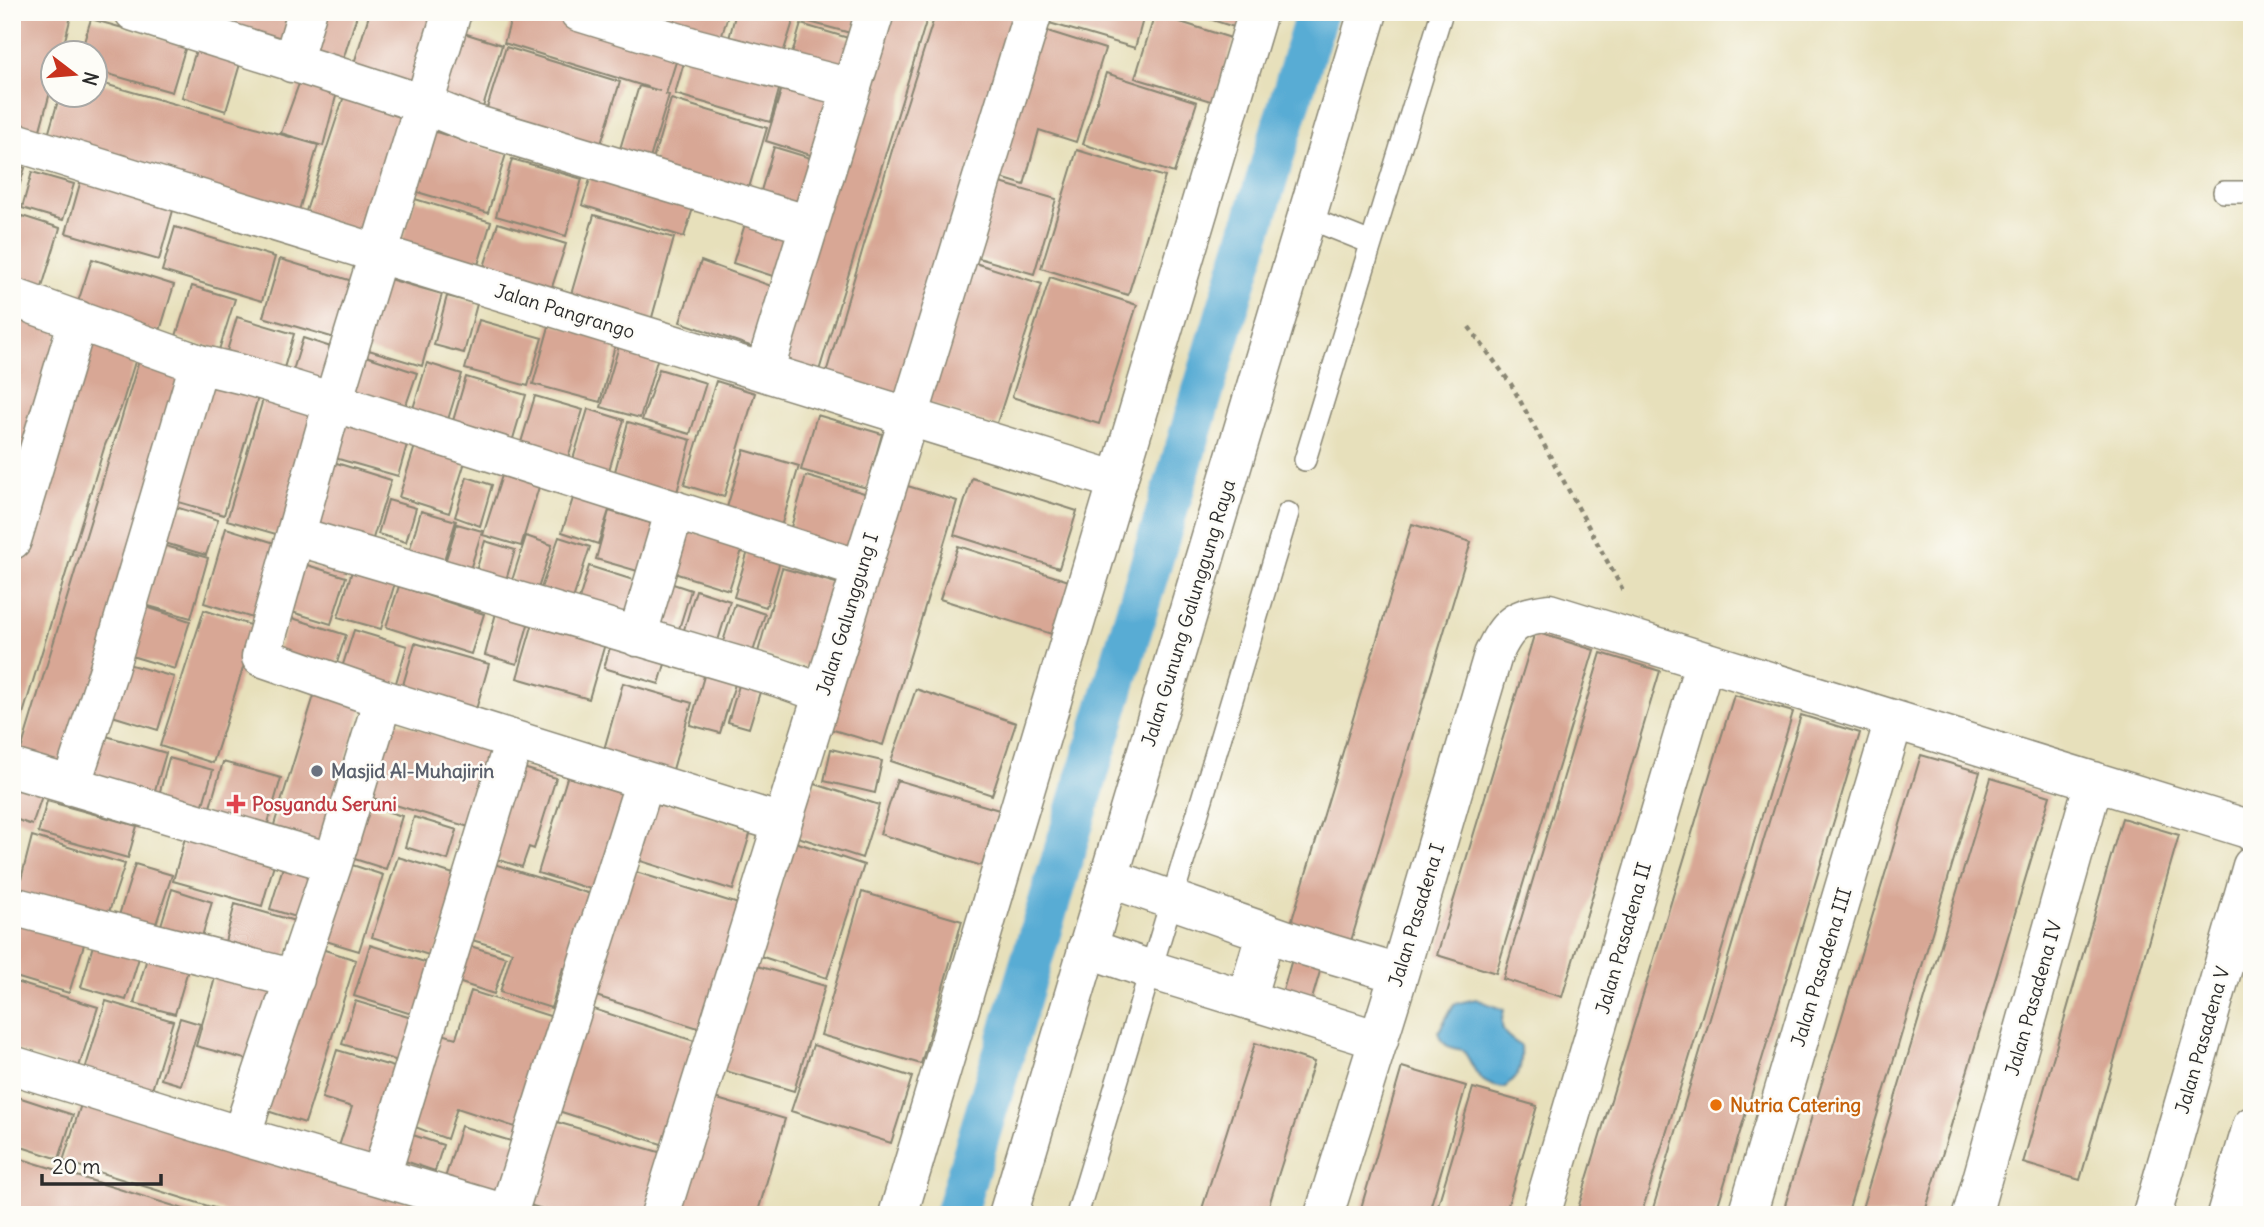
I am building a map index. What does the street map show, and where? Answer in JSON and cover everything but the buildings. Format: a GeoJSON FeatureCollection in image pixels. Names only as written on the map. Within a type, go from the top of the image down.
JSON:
{"type":"FeatureCollection","features":[{"type":"Feature","properties":{"kind":"street"},"geometry":{"type":"LineString","coordinates":[[292,63],[307,12]]}},
{"type":"Feature","properties":{"kind":"street"},"geometry":{"type":"LineString","coordinates":[[452,12],[333,402],[261,657],[383,699],[782,823]]}},
{"type":"Feature","properties":{"kind":"street"},"geometry":{"type":"LineString","coordinates":[[579,12],[695,48],[852,88]]}},
{"type":"Feature","properties":{"kind":"street"},"geometry":{"type":"LineString","coordinates":[[764,372],[875,12]]}},
{"type":"Feature","properties":{"kind":"street","name":"Jalan Galunggung I"},"geometry":{"type":"LineString","coordinates":[[660,1215],[1032,12]]}},
{"type":"Feature","properties":{"kind":"street"},"geometry":{"type":"LineString","coordinates":[[898,1215],[1258,12]]}},
{"type":"Feature","properties":{"kind":"street","name":"Jalan Gunung Galunggung Raya"},"geometry":{"type":"LineString","coordinates":[[1007,1215],[1368,12]]}},
{"type":"Feature","properties":{"kind":"street"},"geometry":{"type":"LineString","coordinates":[[152,15],[424,104],[470,123],[809,225]]}},
{"type":"Feature","properties":{"kind":"street","name":"Jalan Pangrango"},"geometry":{"type":"LineString","coordinates":[[12,141],[1118,481]]}},
{"type":"Feature","properties":{"kind":"street"},"geometry":{"type":"LineString","coordinates":[[12,297],[199,364],[333,402],[860,569]]}},
{"type":"Feature","properties":{"kind":"street"},"geometry":{"type":"LineString","coordinates":[[12,540],[78,320]]}},
{"type":"Feature","properties":{"kind":"street"},"geometry":{"type":"LineString","coordinates":[[71,786],[109,669],[199,364]]}},
{"type":"Feature","properties":{"kind":"street"},"geometry":{"type":"LineString","coordinates":[[637,637],[675,510]]}},
{"type":"Feature","properties":{"kind":"street"},"geometry":{"type":"LineString","coordinates":[[296,536],[777,677],[822,693]]}},
{"type":"Feature","properties":{"kind":"street","name":"Jalan Pasadena I"},"geometry":{"type":"LineString","coordinates":[[1324,1215],[1399,974],[1493,655],[1504,632],[1517,621],[1549,613],[1704,661]]}},
{"type":"Feature","properties":{"kind":"street"},"geometry":{"type":"LineString","coordinates":[[1704,661],[2094,781],[2250,842]]}},
{"type":"Feature","properties":{"kind":"street","name":"Jalan Pasadena II"},"geometry":{"type":"LineString","coordinates":[[1541,1215],[1704,661]]}},
{"type":"Feature","properties":{"kind":"street"},"geometry":{"type":"LineString","coordinates":[[241,1136],[333,863],[383,699]]}},
{"type":"Feature","properties":{"kind":"street","name":"Jalan Pasadena III"},"geometry":{"type":"LineString","coordinates":[[1747,1215],[1894,720]]}},
{"type":"Feature","properties":{"kind":"street"},"geometry":{"type":"LineString","coordinates":[[381,1176],[514,740]]}},
{"type":"Feature","properties":{"kind":"street"},"geometry":{"type":"LineString","coordinates":[[12,768],[333,863]]}},
{"type":"Feature","properties":{"kind":"street"},"geometry":{"type":"LineString","coordinates":[[12,1065],[241,1136],[509,1214],[645,781]]}},
{"type":"Feature","properties":{"kind":"street","name":"Jalan Pasadena IV"},"geometry":{"type":"LineString","coordinates":[[1972,1215],[2094,781]]}},
{"type":"Feature","properties":{"kind":"street","name":"Jalan Pasadena V"},"geometry":{"type":"LineString","coordinates":[[2152,1215],[2250,842]]}},
{"type":"Feature","properties":{"kind":"street"},"geometry":{"type":"LineString","coordinates":[[1109,878],[1308,947],[1399,974]]}},
{"type":"Feature","properties":{"kind":"street"},"geometry":{"type":"LineString","coordinates":[[12,906],[295,979]]}},
{"type":"Feature","properties":{"kind":"street"},"geometry":{"type":"LineString","coordinates":[[1246,999],[1266,932]]}},
{"type":"Feature","properties":{"kind":"street"},"geometry":{"type":"LineString","coordinates":[[1087,948],[1379,1040]]}},
{"type":"Feature","properties":{"kind":"street"},"geometry":{"type":"LineString","coordinates":[[2226,1215],[2252,1126]]}},
{"type":"Feature","properties":{"kind":"lane"},"geometry":{"type":"LineString","coordinates":[[1305,460],[1442,12]]}},
{"type":"Feature","properties":{"kind":"lane"},"geometry":{"type":"LineString","coordinates":[[2224,192],[2252,192]]}},
{"type":"Feature","properties":{"kind":"lane"},"geometry":{"type":"LineString","coordinates":[[1306,217],[1371,243]]}},
{"type":"Feature","properties":{"kind":"lane"},"geometry":{"type":"LineString","coordinates":[[1077,1215],[1288,513]]}},
{"type":"Feature","properties":{"kind":"path"},"geometry":{"type":"LineString","coordinates":[[1469,327],[1511,384],[1625,595]]}},
{"type":"Feature","properties":{"kind":"water"},"geometry":{"type":"Polygon","coordinates":[[[1476,999],[1504,1010],[1502,1028],[1510,1039],[1521,1046],[1519,1070],[1504,1088],[1482,1079],[1463,1050],[1447,1045],[1440,1036],[1439,1031],[1454,1004],[1476,999]]]}},
{"type":"Feature","properties":{"kind":"waterway"},"geometry":{"type":"LineString","coordinates":[[955,1215],[1317,12]]}},
{"type":"Feature","properties":{"kind":"place","name":"Masjid Al-Muhajirin"},"geometry":{"type":"Point","coordinates":[317,771]}},
{"type":"Feature","properties":{"kind":"place","name":"Posyandu Seruni"},"geometry":{"type":"Point","coordinates":[236,804]}},
{"type":"Feature","properties":{"kind":"place","name":"Nutria Catering"},"geometry":{"type":"Point","coordinates":[1716,1105]}}]}
